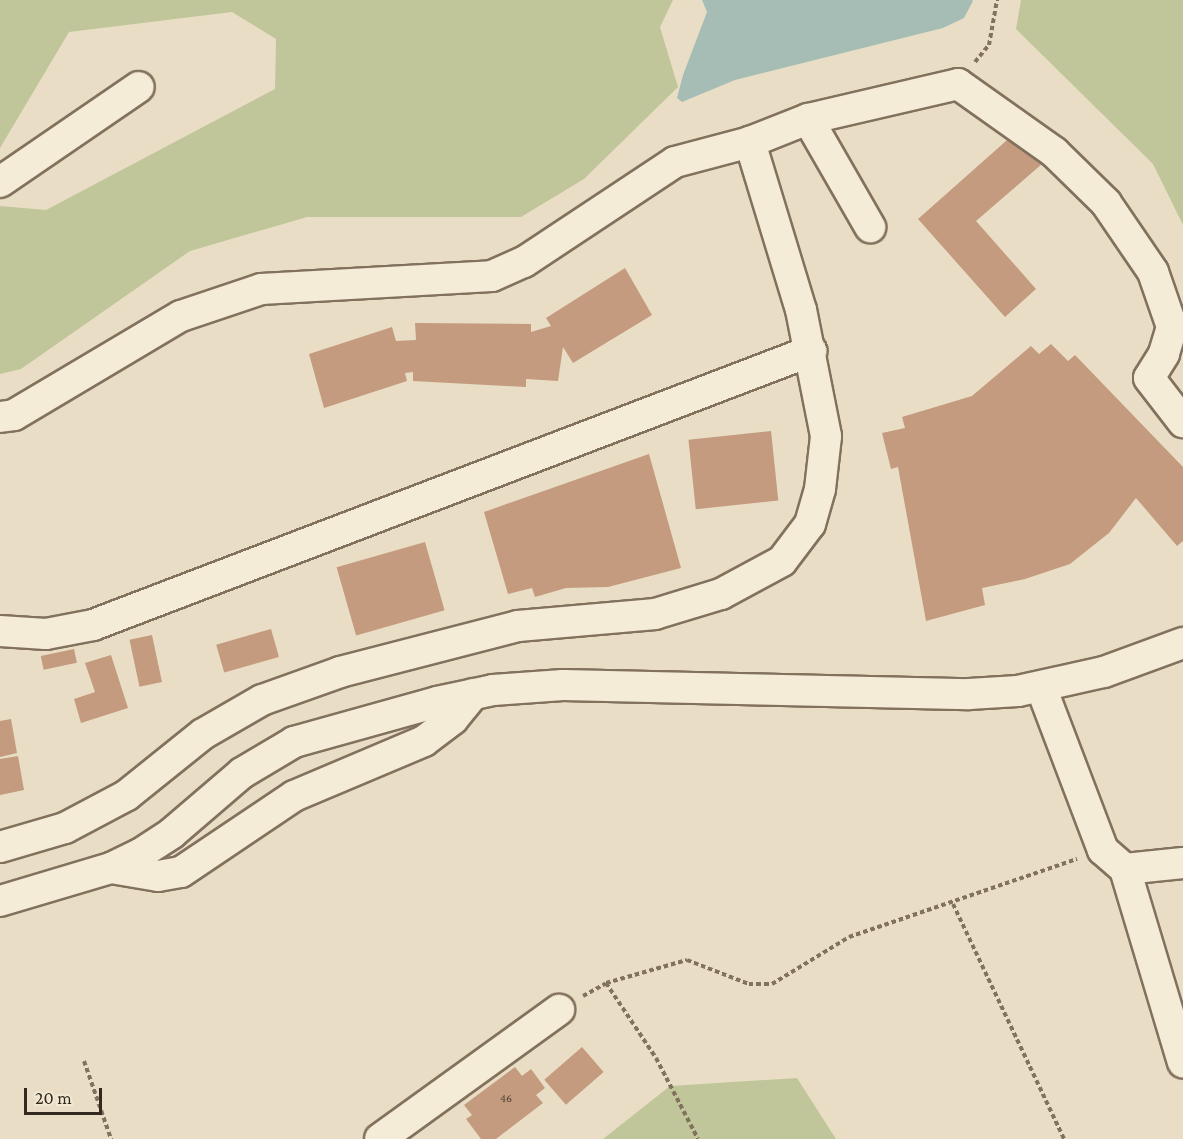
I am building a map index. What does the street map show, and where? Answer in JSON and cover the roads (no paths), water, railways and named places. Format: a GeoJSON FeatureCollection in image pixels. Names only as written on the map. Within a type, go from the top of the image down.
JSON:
{"type":"FeatureCollection","features":[{"type":"Feature","properties":{"kind":"street"},"geometry":{"type":"LineString","coordinates":[[0,417],[14,415],[181,316],[261,289],[492,276],[524,262],[675,162],[750,142],[808,120],[958,84],[1054,152],[1106,202],[1153,272],[1172,327],[1164,354],[1149,378],[1183,422]]}},
{"type":"Feature","properties":{"kind":"street"},"geometry":{"type":"LineString","coordinates":[[0,182],[139,87]]}},
{"type":"Feature","properties":{"kind":"street"},"geometry":{"type":"LineString","coordinates":[[808,120],[870,227]]}},
{"type":"Feature","properties":{"kind":"street"},"geometry":{"type":"LineString","coordinates":[[0,847],[64,828],[126,795],[203,734],[262,700],[340,672],[518,626],[655,614],[721,594],[782,561],[810,524],[820,489],[826,436],[811,351],[750,142]]}},
{"type":"Feature","properties":{"kind":"street"},"geometry":{"type":"LineString","coordinates":[[0,632],[46,634],[93,626],[811,351]]}},
{"type":"Feature","properties":{"kind":"street"},"geometry":{"type":"LineString","coordinates":[[0,901],[111,868],[172,833],[242,773],[294,742],[473,694],[563,686],[969,694],[1041,687],[1104,672],[1183,644]]}},
{"type":"Feature","properties":{"kind":"street"},"geometry":{"type":"LineString","coordinates":[[1041,687],[1114,860],[1183,1062]]}},
{"type":"Feature","properties":{"kind":"street"},"geometry":{"type":"LineString","coordinates":[[111,868],[158,876],[181,872],[294,796],[424,741],[453,719],[473,694]]}},
{"type":"Feature","properties":{"kind":"street"},"geometry":{"type":"LineString","coordinates":[[1114,860],[1183,863]]}},
{"type":"Feature","properties":{"kind":"street"},"geometry":{"type":"LineString","coordinates":[[380,1139],[559,1010]]}},
{"type":"Feature","properties":{"kind":"water"},"geometry":{"type":"Polygon","coordinates":[[[702,0],[973,1],[964,18],[943,28],[735,80],[682,102],[677,98],[683,75],[707,12],[702,0]]]}}]}
